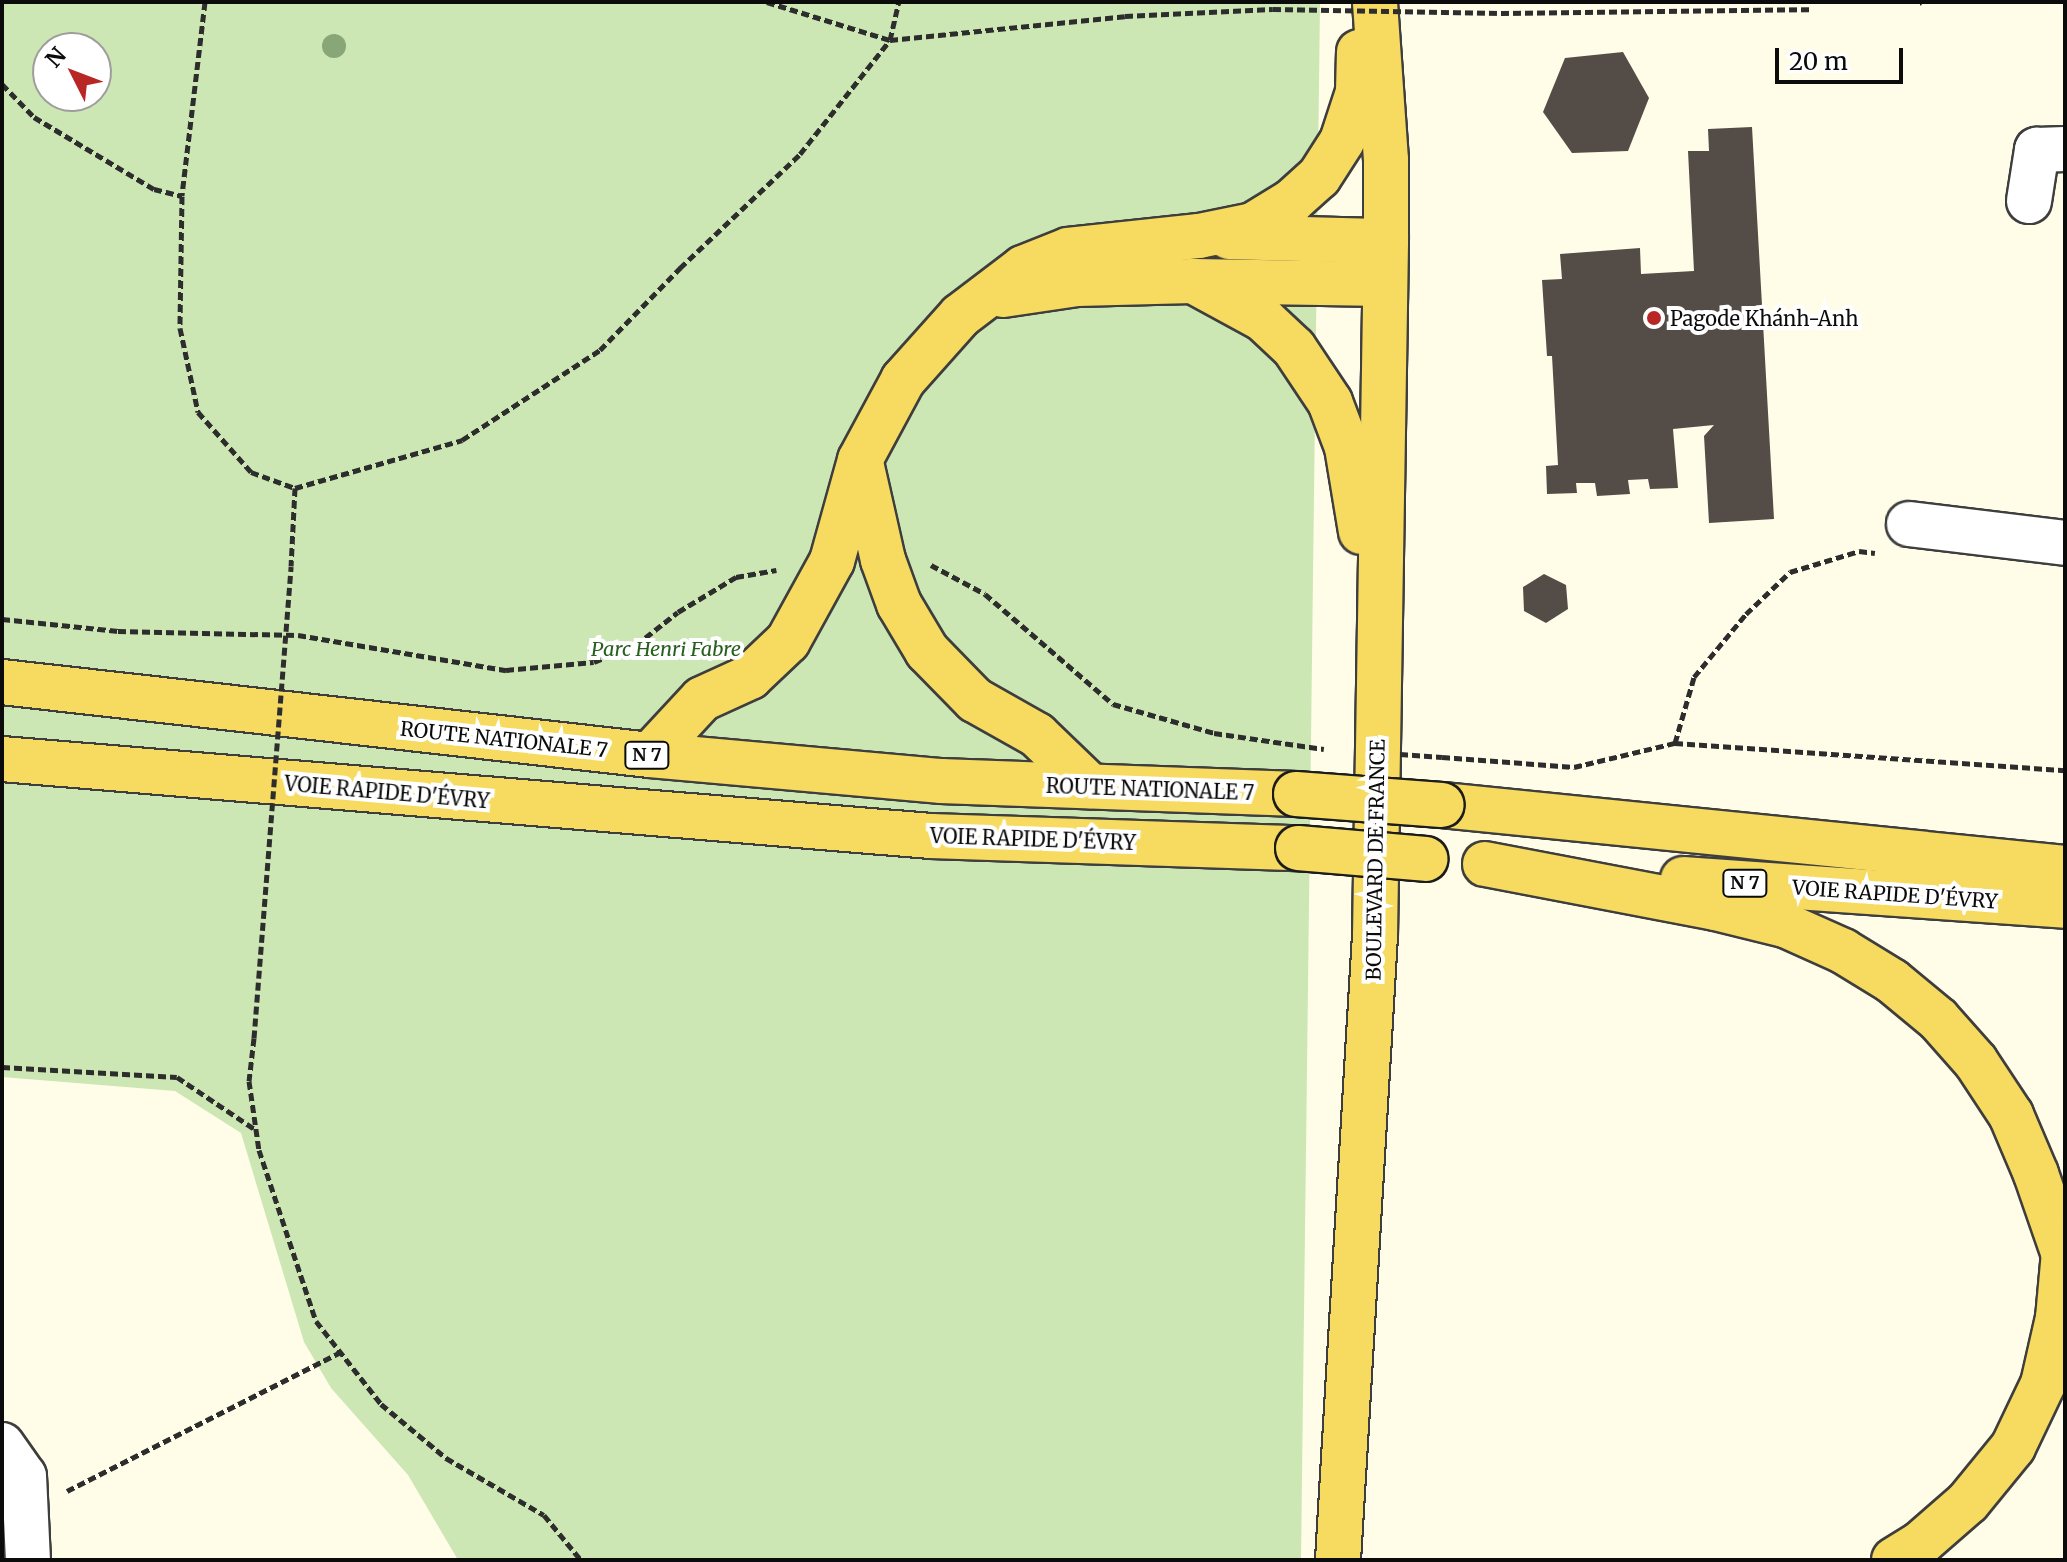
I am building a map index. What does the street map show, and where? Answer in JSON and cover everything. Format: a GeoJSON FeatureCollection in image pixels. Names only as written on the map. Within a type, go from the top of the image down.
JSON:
{"type":"FeatureCollection","features":[{"type":"Feature","properties":{"kind":"main road"},"geometry":{"type":"LineString","coordinates":[[650,755],[702,699],[750,677],[788,641],[832,561],[860,460],[903,380],[960,316],[1023,268],[1068,250],[1199,236],[1253,225],[1292,201],[1319,177],[1342,141],[1358,92],[1359,2]]}},
{"type":"Feature","properties":{"kind":"main road","name":"BOULEVARD DE FRANCE"},"geometry":{"type":"LineString","coordinates":[[1338,1560],[1375,936],[1386,160],[1375,2]]}},
{"type":"Feature","properties":{"kind":"main road","name":"BOULEVARD DE FRANCE"},"geometry":{"type":"LineString","coordinates":[[1386,160],[1401,2]]}},
{"type":"Feature","properties":{"kind":"main road"},"geometry":{"type":"LineString","coordinates":[[1199,236],[1386,241]]}},
{"type":"Feature","properties":{"kind":"main road"},"geometry":{"type":"LineString","coordinates":[[986,299],[1034,287],[1193,281],[1385,284]]}},
{"type":"Feature","properties":{"kind":"main road"},"geometry":{"type":"LineString","coordinates":[[1193,281],[1263,319],[1294,348],[1330,402],[1347,447],[1379,649]]}},
{"type":"Feature","properties":{"kind":"main road"},"geometry":{"type":"LineString","coordinates":[[860,460],[883,560],[899,604],[927,651],[975,700],[1037,735],[1090,786]]}},
{"type":"Feature","properties":{"kind":"main road","name":"ROUTE NATIONALE 7"},"geometry":{"type":"LineString","coordinates":[[2,682],[650,755],[942,781],[1296,794]]}},
{"type":"Feature","properties":{"kind":"main road","name":"VOIE RAPIDE D'ÉVRY"},"geometry":{"type":"LineString","coordinates":[[2,759],[930,836],[1298,848],[2065,906]]}},
{"type":"Feature","properties":{"kind":"main road","name":"VOIE RAPIDE D'ÉVRY"},"geometry":{"type":"LineString","coordinates":[[1296,794],[1442,805],[2065,868]]}},
{"type":"Feature","properties":{"kind":"main road"},"geometry":{"type":"LineString","coordinates":[[1485,864],[1715,908],[1785,925],[1843,951],[1892,981],[1938,1019],[1976,1062],[2011,1115],[2064,1246],[2058,1318],[2043,1384],[2013,1447],[1968,1502],[1921,1543],[1894,1560]]}},
{"type":"Feature","properties":{"kind":"street"},"geometry":{"type":"LineString","coordinates":[[2029,201],[2037,150],[2065,149]]}},
{"type":"Feature","properties":{"kind":"street"},"geometry":{"type":"LineString","coordinates":[[1909,524],[2065,543]]}},
{"type":"Feature","properties":{"kind":"street"},"geometry":{"type":"LineString","coordinates":[[2,1445],[24,1476],[28,1560]]}},
{"type":"Feature","properties":{"kind":"path"},"geometry":{"type":"LineString","coordinates":[[205,2],[182,196],[180,328],[198,412],[251,472],[295,488],[462,440],[600,350],[680,268],[800,154],[890,40],[899,2]]}},
{"type":"Feature","properties":{"kind":"path"},"geometry":{"type":"LineString","coordinates":[[767,2],[890,40],[1125,16],[1273,9],[1501,13],[1811,9]]}},
{"type":"Feature","properties":{"kind":"path"},"geometry":{"type":"LineString","coordinates":[[2,84],[34,117],[154,189],[182,196]]}},
{"type":"Feature","properties":{"kind":"path"},"geometry":{"type":"LineString","coordinates":[[295,488],[249,1081],[259,1150],[316,1321],[381,1404],[446,1458],[544,1515],[581,1560]]}},
{"type":"Feature","properties":{"kind":"path"},"geometry":{"type":"LineString","coordinates":[[1675,743],[1694,677],[1746,614],[1790,572],[1859,551],[1906,557],[1909,524]]}},
{"type":"Feature","properties":{"kind":"path"},"geometry":{"type":"LineString","coordinates":[[883,560],[921,559],[985,594],[1113,704],[1214,733],[1333,750]]}},
{"type":"Feature","properties":{"kind":"path"},"geometry":{"type":"LineString","coordinates":[[2,619],[118,631],[298,635],[506,670],[594,662],[636,645],[678,612],[736,577],[832,561]]}},
{"type":"Feature","properties":{"kind":"path"},"geometry":{"type":"LineString","coordinates":[[1442,757],[1574,767],[1675,743],[2065,770]]}},
{"type":"Feature","properties":{"kind":"path"},"geometry":{"type":"LineString","coordinates":[[2,1067],[177,1077],[256,1130]]}},
{"type":"Feature","properties":{"kind":"path"},"geometry":{"type":"LineString","coordinates":[[25,1512],[341,1352]]}},
{"type":"Feature","properties":{"kind":"green space","name":"Parc Henri Fabre"},"geometry":{"type":"Polygon","coordinates":[[[2,2],[1320,2],[1301,1560],[458,1560],[408,1475],[331,1388],[304,1342],[241,1133],[175,1091],[2,1077],[2,2]]]}},
{"type":"Feature","properties":{"kind":"building"},"geometry":{"type":"Polygon","coordinates":[[[1623,52],[1649,98],[1628,151],[1572,153],[1543,112],[1565,58],[1623,52]]]}},
{"type":"Feature","properties":{"kind":"building","name":"Pagode Khánh-Anh"},"geometry":{"type":"Polygon","coordinates":[[[1752,127],[1774,519],[1709,523],[1704,436],[1714,425],[1673,429],[1678,488],[1650,489],[1648,479],[1628,480],[1630,494],[1597,496],[1595,483],[1576,483],[1577,493],[1547,494],[1546,466],[1558,465],[1552,356],[1547,356],[1542,280],[1562,279],[1560,254],[1640,248],[1641,274],[1694,271],[1688,151],[1709,151],[1708,129],[1752,127]]]}},
{"type":"Feature","properties":{"kind":"building"},"geometry":{"type":"Polygon","coordinates":[[[1544,574],[1566,585],[1568,609],[1546,623],[1524,611],[1523,587],[1544,574]]]}},
{"type":"Feature","properties":{"kind":"place","name":"Pagode Khánh-Anh"},"geometry":{"type":"Point","coordinates":[1654,318]}}]}
